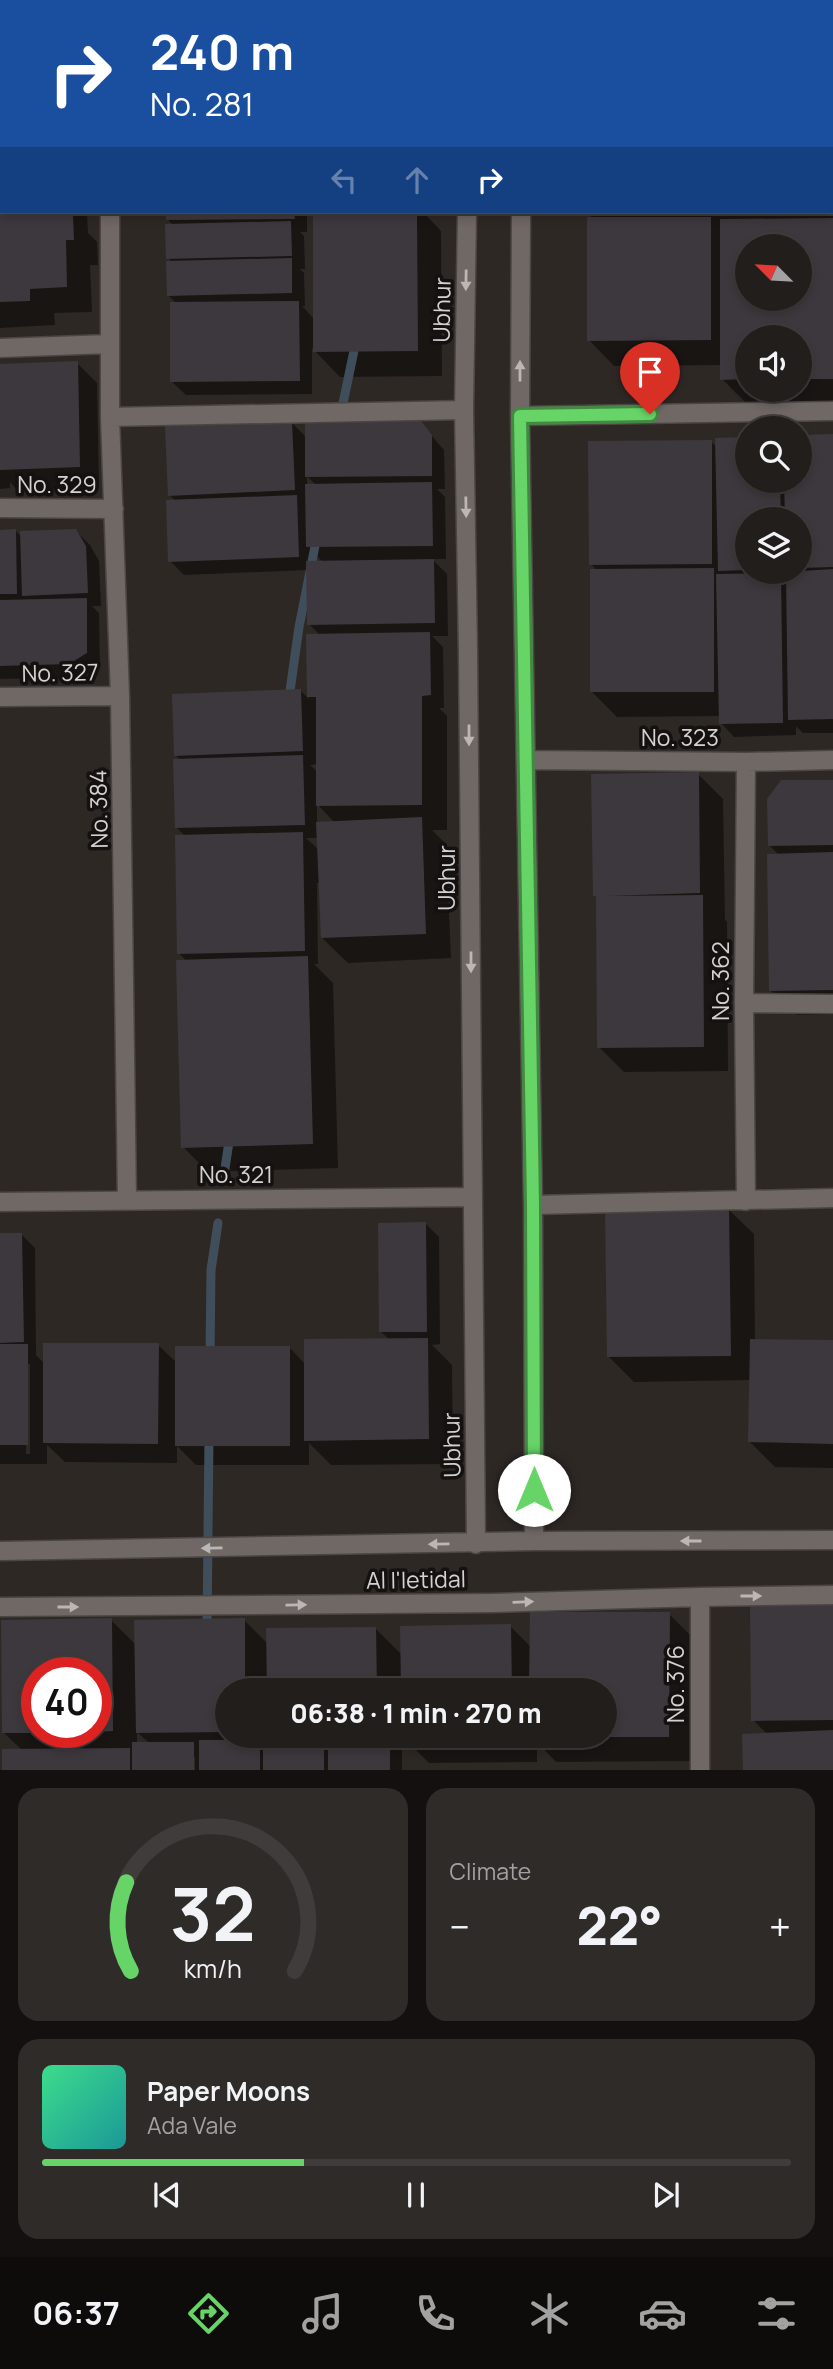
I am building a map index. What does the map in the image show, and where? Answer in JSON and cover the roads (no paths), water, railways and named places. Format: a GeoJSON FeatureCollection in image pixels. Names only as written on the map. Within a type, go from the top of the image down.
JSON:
{"type":"FeatureCollection","features":[{"type":"Feature","properties":{"kind":"street","name":"No. 384"},"geometry":{"type":"LineString","coordinates":[[110,214],[110,417],[120,696],[127,1200]]}},
{"type":"Feature","properties":{"kind":"street","name":"Ubhur"},"geometry":{"type":"LineString","coordinates":[[467,214],[464,411],[476,1544]]}},
{"type":"Feature","properties":{"kind":"street"},"geometry":{"type":"LineString","coordinates":[[521,214],[520,416],[533,1205],[534,1541]]}},
{"type":"Feature","properties":{"kind":"street"},"geometry":{"type":"LineString","coordinates":[[0,348],[109,344]]}},
{"type":"Feature","properties":{"kind":"street"},"geometry":{"type":"LineString","coordinates":[[110,417],[464,411]]}},
{"type":"Feature","properties":{"kind":"street"},"geometry":{"type":"LineString","coordinates":[[520,416],[833,411]]}},
{"type":"Feature","properties":{"kind":"street","name":"No. 329"},"geometry":{"type":"LineString","coordinates":[[0,508],[114,509]]}},
{"type":"Feature","properties":{"kind":"street","name":"No. 327"},"geometry":{"type":"LineString","coordinates":[[0,697],[120,696]]}},
{"type":"Feature","properties":{"kind":"street","name":"No. 323"},"geometry":{"type":"LineString","coordinates":[[526,760],[833,760]]}},
{"type":"Feature","properties":{"kind":"street","name":"No. 362"},"geometry":{"type":"LineString","coordinates":[[746,762],[746,1201]]}},
{"type":"Feature","properties":{"kind":"street"},"geometry":{"type":"LineString","coordinates":[[744,1003],[833,1004]]}},
{"type":"Feature","properties":{"kind":"street","name":"No. 321"},"geometry":{"type":"LineString","coordinates":[[0,1202],[473,1197]]}},
{"type":"Feature","properties":{"kind":"street"},"geometry":{"type":"LineString","coordinates":[[533,1205],[833,1198]]}},
{"type":"Feature","properties":{"kind":"street","name":"Al I'Ietidal"},"geometry":{"type":"LineString","coordinates":[[0,1551],[534,1541],[833,1540]]}},
{"type":"Feature","properties":{"kind":"street","name":"Al I'Ietidal"},"geometry":{"type":"LineString","coordinates":[[0,1607],[493,1603],[833,1595]]}},
{"type":"Feature","properties":{"kind":"street","name":"No. 376"},"geometry":{"type":"LineString","coordinates":[[699,1770],[700,1597]]}},
{"type":"Feature","properties":{"kind":"waterway"},"geometry":{"type":"LineString","coordinates":[[341,413],[356,341]]}},
{"type":"Feature","properties":{"kind":"waterway"},"geometry":{"type":"LineString","coordinates":[[289,698],[299,627],[317,536]]}},
{"type":"Feature","properties":{"kind":"waterway"},"geometry":{"type":"LineString","coordinates":[[224,1175],[230,1135]]}},
{"type":"Feature","properties":{"kind":"waterway"},"geometry":{"type":"LineString","coordinates":[[210,1356],[211,1270],[218,1223]]}},
{"type":"Feature","properties":{"kind":"waterway"},"geometry":{"type":"LineString","coordinates":[[207,1629],[209,1436]]}}]}
